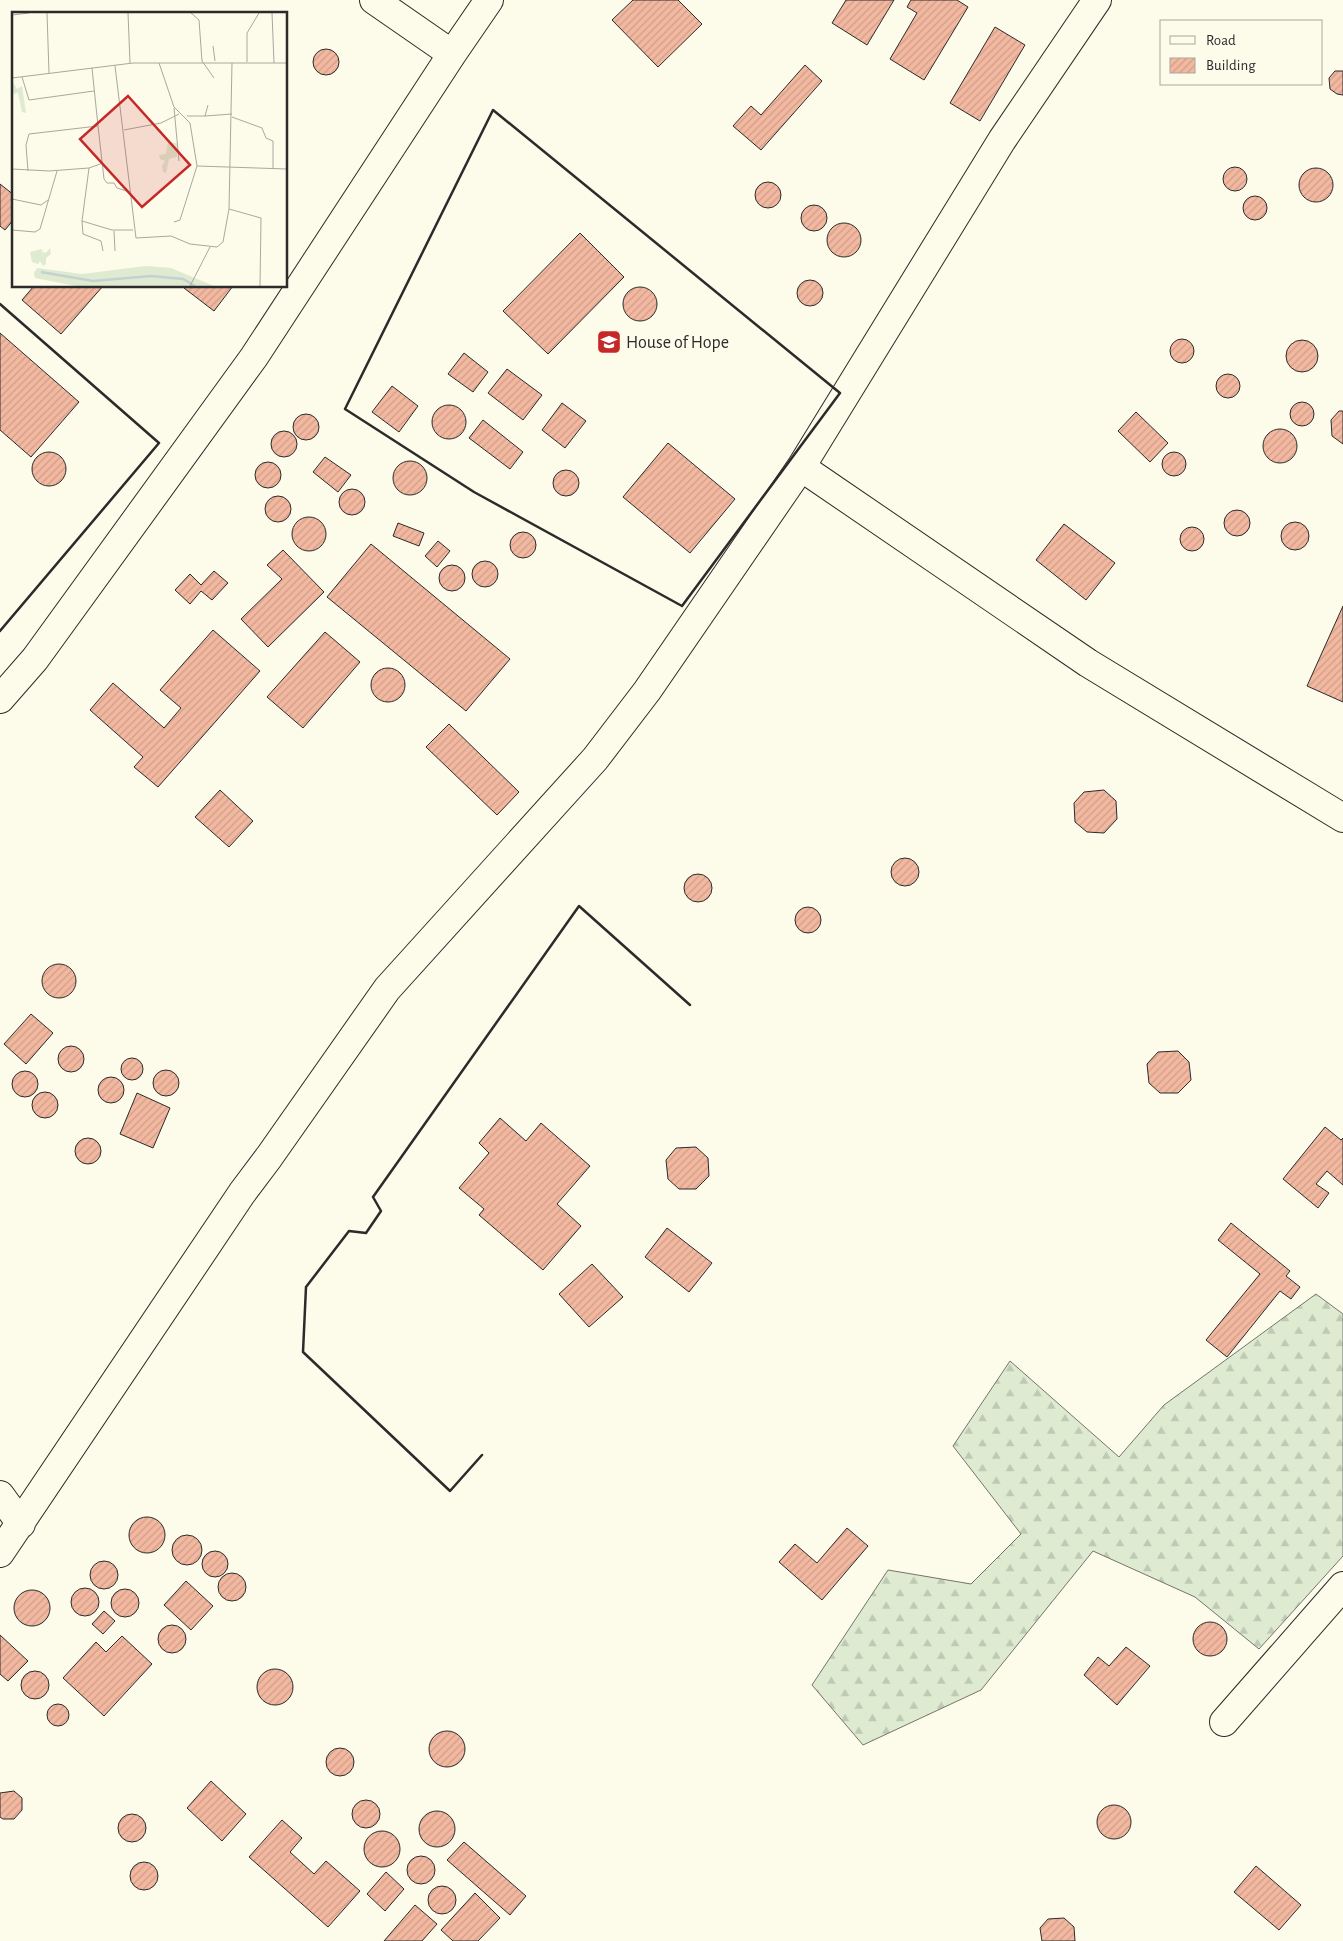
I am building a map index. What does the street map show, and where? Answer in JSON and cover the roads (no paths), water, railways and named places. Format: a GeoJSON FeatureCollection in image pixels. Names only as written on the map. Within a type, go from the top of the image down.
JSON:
{"type":"FeatureCollection","features":[{"type":"Feature","properties":{"kind":"street"},"geometry":{"type":"LineString","coordinates":[[374,0],[452,54]]}},
{"type":"Feature","properties":{"kind":"street"},"geometry":{"type":"LineString","coordinates":[[0,699],[35,659],[254,357],[489,0]]}},
{"type":"Feature","properties":{"kind":"street"},"geometry":{"type":"LineString","coordinates":[[0,1553],[242,1193],[387,989],[595,759],[647,691],[801,467],[1002,140],[1097,0]]}},
{"type":"Feature","properties":{"kind":"street"},"geometry":{"type":"LineString","coordinates":[[801,467],[1088,664],[1343,818]]}},
{"type":"Feature","properties":{"kind":"street"},"geometry":{"type":"LineString","coordinates":[[0,1495],[21,1524]]}},
{"type":"Feature","properties":{"kind":"street"},"geometry":{"type":"LineString","coordinates":[[1224,1722],[1343,1586]]}},
{"type":"Feature","properties":{"kind":"place","name":"House of Hope"},"geometry":{"type":"Point","coordinates":[609,342]}}]}
